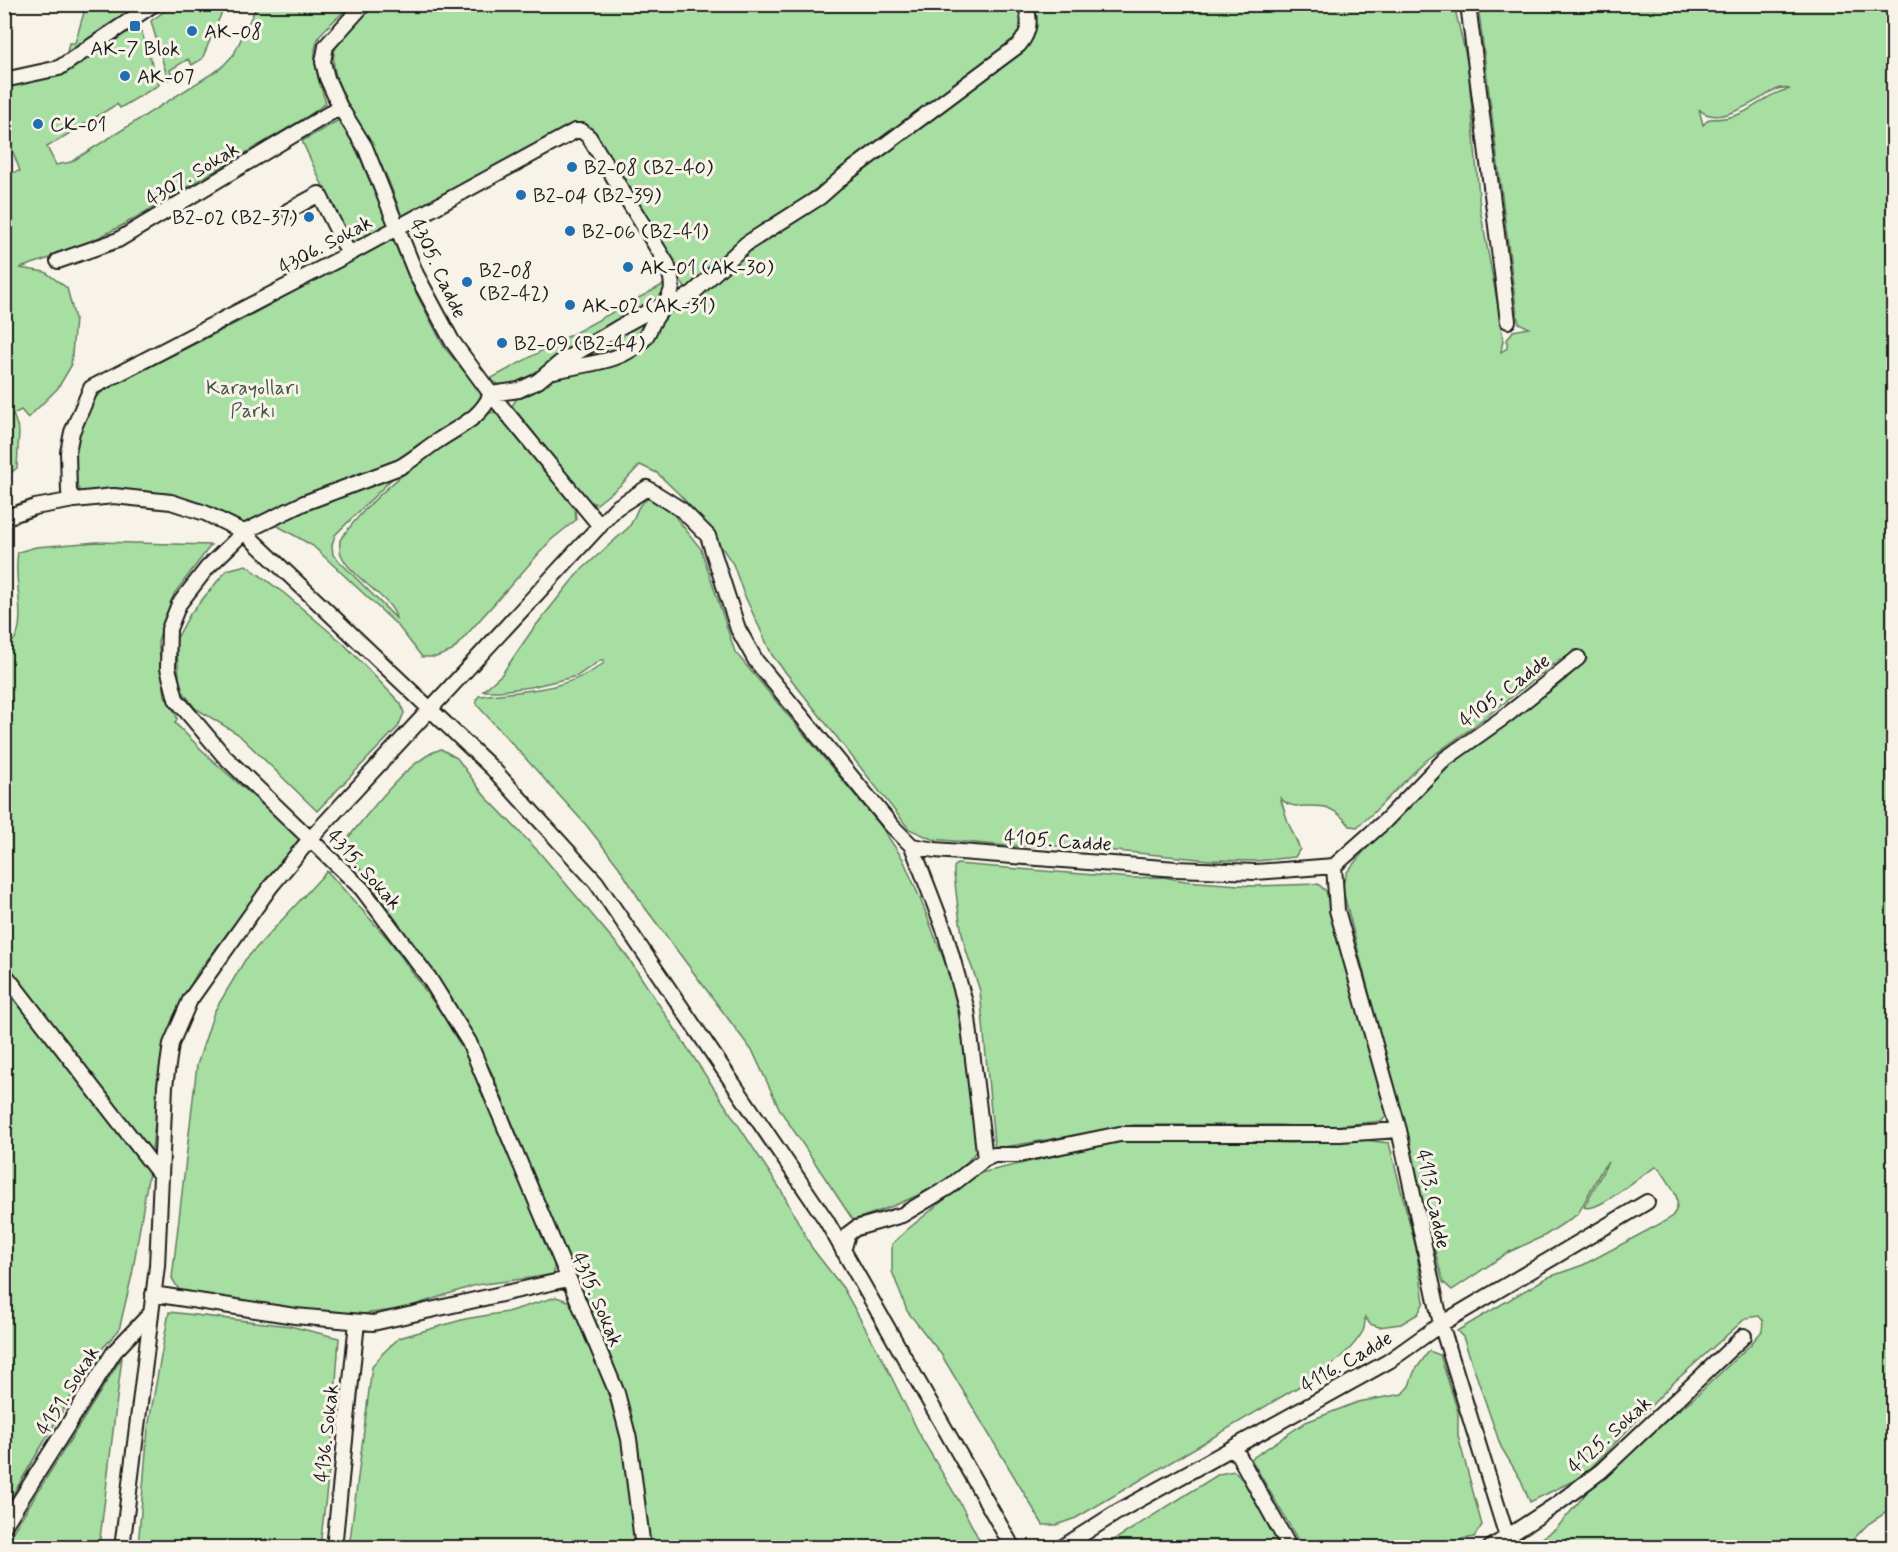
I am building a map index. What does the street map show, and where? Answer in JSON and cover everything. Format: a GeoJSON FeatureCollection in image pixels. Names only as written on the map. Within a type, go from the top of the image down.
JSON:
{"type":"FeatureCollection","features":[{"type":"Feature","properties":{"kind":"street"},"geometry":{"type":"LineString","coordinates":[[4,80],[59,68],[154,4]]}},
{"type":"Feature","properties":{"kind":"street","name":"4305. Cadde"},"geometry":{"type":"LineString","coordinates":[[364,4],[326,46],[323,62],[327,78],[340,107],[365,147],[416,274],[452,341],[491,394],[600,526]]}},
{"type":"Feature","properties":{"kind":"street"},"geometry":{"type":"LineString","coordinates":[[491,394],[519,390],[538,381],[567,359],[618,328],[653,309],[682,300],[693,293],[746,244],[820,197],[846,174],[1019,45],[1028,31],[1029,17],[1025,4]]}},
{"type":"Feature","properties":{"kind":"street"},"geometry":{"type":"LineString","coordinates":[[1468,4],[1508,321]]}},
{"type":"Feature","properties":{"kind":"street","name":"4307. Sokak"},"geometry":{"type":"LineString","coordinates":[[58,261],[118,240],[340,107]]}},
{"type":"Feature","properties":{"kind":"street","name":"4306. Sokak"},"geometry":{"type":"LineString","coordinates":[[74,500],[69,492],[68,452],[72,432],[91,388],[349,254],[574,131],[582,131],[589,137],[667,264],[673,283],[665,306]]}},
{"type":"Feature","properties":{"kind":"street"},"geometry":{"type":"LineString","coordinates":[[288,211],[319,194],[349,254]]}},
{"type":"Feature","properties":{"kind":"street"},"geometry":{"type":"LineString","coordinates":[[550,372],[610,360],[631,349],[645,338],[654,320],[665,306]]}},
{"type":"Feature","properties":{"kind":"street","name":"4315. Sokak"},"geometry":{"type":"LineString","coordinates":[[491,394],[487,404],[474,419],[437,441],[414,459],[304,503],[244,532],[207,568],[179,604],[170,629],[168,668],[176,699],[224,756],[362,889],[429,978],[469,1042],[617,1394],[629,1439],[643,1548]]}},
{"type":"Feature","properties":{"kind":"street"},"geometry":{"type":"LineString","coordinates":[[122,1548],[157,1266],[165,1086],[171,1044],[190,1000],[271,886],[311,838],[616,508],[647,488],[682,510],[708,536],[738,629],[756,661],[892,826],[912,846],[945,932],[967,1010],[985,1160]]}},
{"type":"Feature","properties":{"kind":"street"},"geometry":{"type":"LineString","coordinates":[[6,519],[35,507],[114,496],[171,502],[205,513],[244,532],[493,769],[596,882],[826,1220],[1013,1548]]}},
{"type":"Feature","properties":{"kind":"street","name":"4105. Cadde"},"geometry":{"type":"LineString","coordinates":[[912,846],[1176,869],[1256,872],[1334,866],[1385,821],[1445,759],[1507,715],[1578,658]]}},
{"type":"Feature","properties":{"kind":"street","name":"4113. Cadde"},"geometry":{"type":"LineString","coordinates":[[1334,866],[1337,910],[1399,1130],[1441,1324],[1507,1537]]}},
{"type":"Feature","properties":{"kind":"street"},"geometry":{"type":"LineString","coordinates":[[4,973],[161,1176]]}},
{"type":"Feature","properties":{"kind":"street"},"geometry":{"type":"LineString","coordinates":[[843,1251],[848,1234],[856,1228],[902,1215],[949,1187],[994,1155],[1018,1155],[1120,1134],[1340,1134],[1399,1130]]}},
{"type":"Feature","properties":{"kind":"street","name":"4116. Cadde"},"geometry":{"type":"LineString","coordinates":[[1061,1548],[1119,1511],[1389,1361],[1441,1324],[1647,1202]]}},
{"type":"Feature","properties":{"kind":"street"},"geometry":{"type":"LineString","coordinates":[[153,1294],[295,1316],[373,1323],[568,1279]]}},
{"type":"Feature","properties":{"kind":"street","name":"4151. Sokak"},"geometry":{"type":"LineString","coordinates":[[4,1526],[114,1352],[151,1313]]}},
{"type":"Feature","properties":{"kind":"street","name":"4136. Sokak"},"geometry":{"type":"LineString","coordinates":[[334,1548],[357,1322]]}},
{"type":"Feature","properties":{"kind":"street","name":"4125. Sokak"},"geometry":{"type":"LineString","coordinates":[[1490,1548],[1557,1504],[1601,1471],[1744,1336]]}},
{"type":"Feature","properties":{"kind":"street"},"geometry":{"type":"LineString","coordinates":[[1234,1447],[1290,1548]]}},
{"type":"Feature","properties":{"kind":"green space"},"geometry":{"type":"Polygon","coordinates":[[[375,4],[1021,4],[1024,35],[810,193],[733,252],[693,288],[685,288],[588,131],[402,218],[385,173],[343,95],[334,66],[336,47],[375,4]]]}},
{"type":"Feature","properties":{"kind":"green space"},"geometry":{"type":"Polygon","coordinates":[[[84,5],[140,5],[72,52],[67,52],[69,43],[75,43],[85,9],[84,5]]]}},
{"type":"Feature","properties":{"kind":"green space"},"geometry":{"type":"Polygon","coordinates":[[[173,5],[225,5],[202,59],[192,65],[188,59],[170,70],[172,77],[168,80],[151,21],[173,5]]]}},
{"type":"Feature","properties":{"kind":"green space"},"geometry":{"type":"Polygon","coordinates":[[[257,5],[351,5],[324,30],[317,42],[316,68],[326,103],[305,118],[123,225],[74,250],[20,268],[45,272],[67,288],[75,319],[71,366],[58,388],[28,418],[21,410],[13,414],[19,431],[17,468],[5,478],[4,174],[20,171],[13,152],[5,153],[5,86],[52,74],[130,27],[140,27],[159,85],[120,108],[117,104],[47,147],[56,165],[71,162],[221,68],[234,54],[257,5]]]}},
{"type":"Feature","properties":{"kind":"green space"},"geometry":{"type":"Polygon","coordinates":[[[1027,5],[1454,5],[1468,64],[1480,209],[1499,311],[1503,340],[1501,352],[1507,348],[1507,340],[1513,331],[1529,328],[1519,323],[1517,315],[1478,5],[1893,5],[1893,1508],[1868,1524],[1846,1547],[1528,1547],[1555,1530],[1589,1490],[1630,1451],[1697,1395],[1750,1345],[1762,1331],[1763,1321],[1759,1316],[1746,1318],[1672,1384],[1579,1478],[1530,1502],[1521,1480],[1501,1447],[1463,1337],[1457,1331],[1546,1278],[1583,1265],[1669,1219],[1677,1207],[1677,1200],[1668,1181],[1656,1167],[1599,1205],[1584,1207],[1608,1162],[1578,1214],[1544,1236],[1509,1252],[1452,1290],[1443,1282],[1342,887],[1347,872],[1368,846],[1441,771],[1563,682],[1587,659],[1583,653],[1560,659],[1424,762],[1357,827],[1350,826],[1335,811],[1328,808],[1290,805],[1280,797],[1300,849],[1295,857],[1256,861],[1210,860],[1064,846],[1007,846],[932,839],[909,829],[772,655],[743,592],[733,564],[706,524],[679,494],[657,473],[640,465],[622,484],[597,504],[590,502],[512,406],[520,393],[561,372],[625,357],[670,309],[734,258],[1023,44],[1027,5]],[[1780,88],[1728,114],[1717,116],[1699,109],[1703,125],[1709,119],[1738,115],[1771,96],[1790,89],[1780,88]]]}},
{"type":"Feature","properties":{"kind":"green space"},"geometry":{"type":"Polygon","coordinates":[[[337,121],[341,121],[361,160],[389,226],[351,247],[302,141],[337,121]]]}},
{"type":"Feature","properties":{"kind":"green space","name":"Karayolları Parkı"},"geometry":{"type":"Polygon","coordinates":[[[392,237],[411,283],[444,347],[481,391],[480,401],[473,413],[408,459],[247,524],[149,492],[82,494],[74,481],[75,435],[95,398],[106,389],[238,322],[392,237]]]}},
{"type":"Feature","properties":{"kind":"green space"},"geometry":{"type":"Polygon","coordinates":[[[668,282],[665,296],[542,374],[516,387],[502,387],[490,379],[668,282]]]}},
{"type":"Feature","properties":{"kind":"green space"},"geometry":{"type":"Polygon","coordinates":[[[648,316],[649,328],[615,356],[564,365],[648,316]]]}},
{"type":"Feature","properties":{"kind":"green space"},"geometry":{"type":"Polygon","coordinates":[[[501,410],[575,509],[576,520],[551,540],[452,651],[436,657],[422,657],[398,626],[313,546],[271,522],[402,469],[335,535],[332,545],[333,555],[396,618],[387,603],[346,563],[340,552],[340,540],[370,504],[404,474],[479,419],[501,410]]]}},
{"type":"Feature","properties":{"kind":"green space"},"geometry":{"type":"Polygon","coordinates":[[[649,498],[670,510],[701,549],[735,652],[880,825],[903,859],[952,981],[965,1050],[976,1151],[966,1163],[937,1185],[903,1202],[853,1220],[780,1110],[753,1052],[643,905],[619,867],[587,826],[477,705],[476,700],[479,696],[528,691],[560,684],[590,672],[604,663],[604,660],[601,660],[577,676],[531,687],[483,691],[502,674],[533,629],[578,573],[628,528],[640,505],[649,498]]]}},
{"type":"Feature","properties":{"kind":"green space"},"geometry":{"type":"Polygon","coordinates":[[[97,542],[211,545],[174,594],[158,641],[165,696],[176,714],[175,723],[211,759],[300,838],[198,972],[173,1017],[160,1081],[150,1166],[132,1275],[119,1330],[93,1359],[5,1508],[4,649],[16,637],[19,626],[18,552],[36,547],[97,542]]]}},
{"type":"Feature","properties":{"kind":"green space"},"geometry":{"type":"Polygon","coordinates":[[[246,565],[285,594],[344,644],[401,704],[404,713],[398,727],[317,811],[238,734],[195,708],[180,688],[176,640],[190,614],[227,570],[246,565]]]}},
{"type":"Feature","properties":{"kind":"green space"},"geometry":{"type":"Polygon","coordinates":[[[441,749],[457,758],[484,795],[539,852],[627,956],[781,1190],[812,1248],[843,1288],[883,1360],[922,1439],[983,1547],[647,1547],[644,1519],[598,1338],[493,1075],[451,997],[424,962],[343,844],[401,777],[428,755],[441,749]]]}},
{"type":"Feature","properties":{"kind":"green space"},"geometry":{"type":"Polygon","coordinates":[[[957,864],[1132,878],[1163,877],[1253,886],[1318,884],[1326,891],[1362,1027],[1389,1112],[1382,1121],[1315,1128],[1280,1125],[1134,1125],[998,1148],[994,1144],[980,991],[966,950],[958,912],[954,874],[954,867],[957,864]]]}},
{"type":"Feature","properties":{"kind":"green space"},"geometry":{"type":"Polygon","coordinates":[[[327,871],[390,941],[442,1014],[473,1066],[554,1264],[554,1275],[476,1285],[402,1309],[362,1314],[294,1310],[179,1290],[172,1278],[197,1065],[214,1012],[245,960],[327,871]]]}},
{"type":"Feature","properties":{"kind":"green space"},"geometry":{"type":"Polygon","coordinates":[[[1132,1138],[1291,1143],[1357,1139],[1389,1143],[1416,1248],[1424,1302],[1418,1314],[1401,1324],[1379,1327],[1370,1324],[1365,1317],[1363,1331],[1353,1345],[1332,1365],[1310,1380],[1076,1518],[1056,1525],[1043,1525],[941,1354],[907,1311],[892,1271],[892,1244],[976,1174],[1132,1138]]]}},
{"type":"Feature","properties":{"kind":"green space"},"geometry":{"type":"Polygon","coordinates":[[[556,1297],[571,1302],[611,1403],[631,1476],[640,1547],[349,1548],[372,1367],[383,1353],[399,1338],[465,1319],[507,1312],[556,1297]]]}},
{"type":"Feature","properties":{"kind":"green space"},"geometry":{"type":"Polygon","coordinates":[[[169,1312],[290,1326],[339,1338],[331,1453],[320,1547],[138,1547],[148,1428],[169,1312]]]}},
{"type":"Feature","properties":{"kind":"green space"},"geometry":{"type":"Polygon","coordinates":[[[1429,1351],[1440,1355],[1458,1412],[1458,1436],[1482,1525],[1474,1537],[1462,1539],[1456,1547],[1302,1547],[1251,1459],[1306,1422],[1358,1402],[1402,1394],[1429,1351]]]}},
{"type":"Feature","properties":{"kind":"green space"},"geometry":{"type":"Polygon","coordinates":[[[122,1357],[99,1547],[5,1547],[5,1544],[122,1357]]]}},
{"type":"Feature","properties":{"kind":"green space"},"geometry":{"type":"Polygon","coordinates":[[[1234,1471],[1246,1484],[1280,1547],[1103,1547],[1219,1474],[1234,1471]]]}},
{"type":"Feature","properties":{"kind":"place","name":"AK-7 Blok"},"geometry":{"type":"Point","coordinates":[135,26]}},
{"type":"Feature","properties":{"kind":"place","name":"AK-08"},"geometry":{"type":"Point","coordinates":[192,31]}},
{"type":"Feature","properties":{"kind":"place","name":"AK-07"},"geometry":{"type":"Point","coordinates":[125,76]}},
{"type":"Feature","properties":{"kind":"place","name":"CK-01"},"geometry":{"type":"Point","coordinates":[38,124]}},
{"type":"Feature","properties":{"kind":"place","name":"B2-08 (B2-40)"},"geometry":{"type":"Point","coordinates":[572,167]}},
{"type":"Feature","properties":{"kind":"place","name":"B2-04 (B2-39)"},"geometry":{"type":"Point","coordinates":[521,195]}},
{"type":"Feature","properties":{"kind":"place","name":"B2-02 (B2-37)"},"geometry":{"type":"Point","coordinates":[309,217]}},
{"type":"Feature","properties":{"kind":"place","name":"B2-06 (B2-41)"},"geometry":{"type":"Point","coordinates":[570,231]}},
{"type":"Feature","properties":{"kind":"place","name":"AK-01 (AK-30)"},"geometry":{"type":"Point","coordinates":[628,267]}},
{"type":"Feature","properties":{"kind":"place","name":"B2-08 (B2-42)"},"geometry":{"type":"Point","coordinates":[467,282]}},
{"type":"Feature","properties":{"kind":"place","name":"AK-02 (AK-31)"},"geometry":{"type":"Point","coordinates":[570,305]}},
{"type":"Feature","properties":{"kind":"place","name":"B2-09 (B2-44)"},"geometry":{"type":"Point","coordinates":[502,343]}}]}
